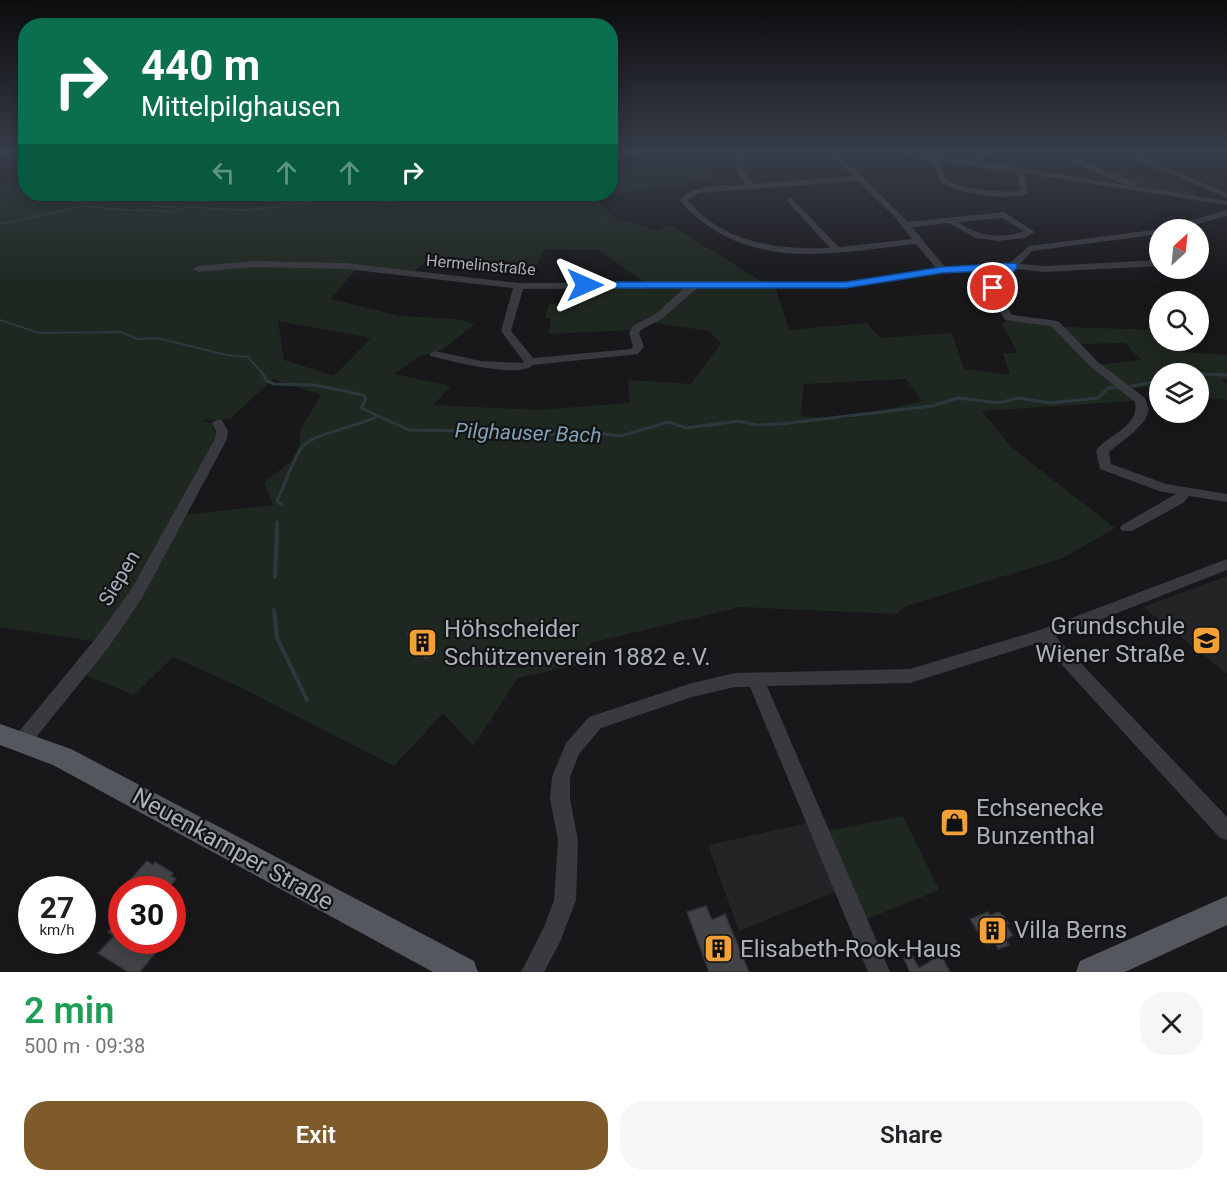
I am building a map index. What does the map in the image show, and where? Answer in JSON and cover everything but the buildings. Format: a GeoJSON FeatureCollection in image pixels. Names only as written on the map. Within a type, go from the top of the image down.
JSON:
{"type":"FeatureCollection","features":[{"type":"Feature","properties":{"kind":"main road","name":"Neuenkamper Straße"},"geometry":{"type":"LineString","coordinates":[[12,737],[62,756],[463,972]]}},
{"type":"Feature","properties":{"kind":"main road"},"geometry":{"type":"LineString","coordinates":[[1091,972],[1227,909]]}},
{"type":"Feature","properties":{"kind":"street"},"geometry":{"type":"LineString","coordinates":[[686,196],[684,200],[720,233],[748,245],[782,251],[918,241]]}},
{"type":"Feature","properties":{"kind":"street"},"geometry":{"type":"LineString","coordinates":[[878,196],[906,225],[942,270]]}},
{"type":"Feature","properties":{"kind":"street"},"geometry":{"type":"LineString","coordinates":[[1180,196],[1227,203]]}},
{"type":"Feature","properties":{"kind":"street"},"geometry":{"type":"LineString","coordinates":[[791,200],[835,248]]}},
{"type":"Feature","properties":{"kind":"street"},"geometry":{"type":"LineString","coordinates":[[1214,201],[1216,207],[1227,213]]}},
{"type":"Feature","properties":{"kind":"street"},"geometry":{"type":"LineString","coordinates":[[1205,219],[1227,213]]}},
{"type":"Feature","properties":{"kind":"street"},"geometry":{"type":"LineString","coordinates":[[906,225],[1006,215],[1031,232],[984,238],[966,232],[950,221]]}},
{"type":"Feature","properties":{"kind":"street"},"geometry":{"type":"LineString","coordinates":[[1149,232],[1034,247],[1026,252],[983,297],[998,301],[1009,318],[1053,322],[1094,364],[1126,387],[1143,404],[1135,427],[1107,444],[1102,451],[1105,466],[1164,488],[1227,498]]}},
{"type":"Feature","properties":{"kind":"street","name":"Hermelinstraße"},"geometry":{"type":"LineString","coordinates":[[198,269],[253,264],[346,266],[519,286],[846,285],[942,270],[1014,266],[1044,269],[1149,264]]}},
{"type":"Feature","properties":{"kind":"street"},"geometry":{"type":"LineString","coordinates":[[435,354],[506,367],[525,367],[530,362],[634,352],[639,347],[634,333],[636,327],[658,317],[679,296],[696,285]]}},
{"type":"Feature","properties":{"kind":"street"},"geometry":{"type":"LineString","coordinates":[[519,286],[506,331],[530,362]]}},
{"type":"Feature","properties":{"kind":"street","name":"Siepen"},"geometry":{"type":"LineString","coordinates":[[12,737],[102,643],[137,594],[221,439],[222,431],[218,423]]}},
{"type":"Feature","properties":{"kind":"street"},"geometry":{"type":"LineString","coordinates":[[1127,528],[1178,500],[1186,492]]}},
{"type":"Feature","properties":{"kind":"street"},"geometry":{"type":"LineString","coordinates":[[532,972],[552,934],[565,900],[568,840],[560,799],[561,777],[567,757],[579,738],[595,722],[631,708],[692,690],[755,678],[910,676],[1044,635],[1227,564]]}},
{"type":"Feature","properties":{"kind":"street"},"geometry":{"type":"LineString","coordinates":[[1044,635],[1227,831]]}},
{"type":"Feature","properties":{"kind":"street"},"geometry":{"type":"LineString","coordinates":[[755,678],[879,972]]}},
{"type":"Feature","properties":{"kind":"shaded area"},"geometry":{"type":"Polygon","coordinates":[[[0,196],[18,196],[18,201],[598,201],[613,217],[658,231],[669,224],[764,283],[645,283],[599,250],[544,249],[532,275],[432,257],[414,272],[358,266],[331,299],[400,316],[456,319],[475,324],[442,350],[420,356],[394,374],[451,386],[433,405],[539,410],[630,403],[628,380],[691,384],[721,343],[709,331],[649,322],[631,330],[548,334],[551,319],[545,318],[549,304],[566,305],[584,287],[775,286],[789,330],[867,323],[880,338],[952,333],[964,369],[1010,375],[1003,353],[1018,353],[1002,324],[1008,320],[1046,322],[1056,328],[1092,366],[1141,360],[1125,343],[1078,344],[1063,327],[1149,330],[1149,351],[1227,355],[1227,379],[1220,380],[1227,384],[1227,400],[1209,397],[1209,363],[1149,363],[1149,387],[1122,390],[1134,401],[982,411],[1011,447],[1115,528],[1063,558],[903,607],[897,614],[740,607],[590,643],[596,661],[518,678],[473,746],[443,713],[394,766],[242,688],[173,657],[134,695],[82,674],[98,642],[0,627],[0,196]],[[278,321],[284,360],[334,376],[371,338],[278,321]],[[273,379],[230,419],[202,420],[212,424],[216,439],[175,516],[273,505],[264,482],[292,461],[299,446],[301,429],[321,395],[273,379]],[[906,379],[804,384],[800,416],[844,419],[922,401],[906,379]]]}},
{"type":"Feature","properties":{"kind":"shaded area","name":"Grundschule Wiener Straße"},"geometry":{"type":"Polygon","coordinates":[[[1227,576],[1227,674],[1143,607],[1227,576]]]}},
{"type":"Feature","properties":{"kind":"shaded area"},"geometry":{"type":"Polygon","coordinates":[[[903,816],[939,890],[864,920],[827,831],[903,816]]]}},
{"type":"Feature","properties":{"kind":"shaded area"},"geometry":{"type":"Polygon","coordinates":[[[808,823],[837,891],[739,931],[708,845],[808,823]]]}},
{"type":"Feature","properties":{"kind":"waterway"},"geometry":{"type":"LineString","coordinates":[[81,205],[86,201]]}},
{"type":"Feature","properties":{"kind":"waterway"},"geometry":{"type":"LineString","coordinates":[[0,224],[84,206],[128,210],[176,211],[187,207],[242,210],[280,207],[310,201]]}},
{"type":"Feature","properties":{"kind":"waterway"},"geometry":{"type":"LineString","coordinates":[[152,206],[181,208]]}},
{"type":"Feature","properties":{"kind":"waterway","name":"Pilghauser Bach"},"geometry":{"type":"LineString","coordinates":[[0,320],[39,333],[120,332],[138,339],[157,338],[227,355],[248,357],[264,375]]}},
{"type":"Feature","properties":{"kind":"waterway","name":"Pilghauser Bach"},"geometry":{"type":"LineString","coordinates":[[263,374],[267,381],[274,384],[315,385],[363,395],[366,399],[361,408],[409,430],[471,431],[489,436],[595,433],[620,436],[669,422],[686,428],[739,421],[757,425],[780,424],[932,406],[958,398],[999,403],[1018,398],[1050,403],[1098,398],[1108,388],[1121,387]]}},
{"type":"Feature","properties":{"kind":"waterway","name":"Pilghauser Bach"},"geometry":{"type":"LineString","coordinates":[[1209,374],[1227,375]]}},
{"type":"Feature","properties":{"kind":"waterway","name":"Pilghauser Bach"},"geometry":{"type":"LineString","coordinates":[[1127,387],[1149,383]]}},
{"type":"Feature","properties":{"kind":"waterway"},"geometry":{"type":"LineString","coordinates":[[282,505],[277,501],[303,446],[326,434],[376,417]]}},
{"type":"Feature","properties":{"kind":"waterway"},"geometry":{"type":"LineString","coordinates":[[277,522],[277,530]]}},
{"type":"Feature","properties":{"kind":"waterway"},"geometry":{"type":"LineString","coordinates":[[275,577],[277,530]]}},
{"type":"Feature","properties":{"kind":"waterway"},"geometry":{"type":"LineString","coordinates":[[274,610],[277,638],[307,700]]}},
{"type":"Feature","properties":{"kind":"place","name":"Grundschule Wiener Straße"},"geometry":{"type":"Point","coordinates":[1206,640]}},
{"type":"Feature","properties":{"kind":"place","name":"Höhscheider Schützenverein 1882 e.V."},"geometry":{"type":"Point","coordinates":[423,643]}},
{"type":"Feature","properties":{"kind":"place","name":"Echsenecke Bunzenthal"},"geometry":{"type":"Point","coordinates":[955,822]}},
{"type":"Feature","properties":{"kind":"place","name":"Villa Berns"},"geometry":{"type":"Point","coordinates":[993,930]}},
{"type":"Feature","properties":{"kind":"place","name":"Elisabeth-Rook-Haus"},"geometry":{"type":"Point","coordinates":[719,949]}},
{"type":"Feature","properties":{"kind":"route"},"geometry":{"type":"LineString","coordinates":[[585,285],[846,285],[906,274],[1014,266],[993,288]]}}]}
